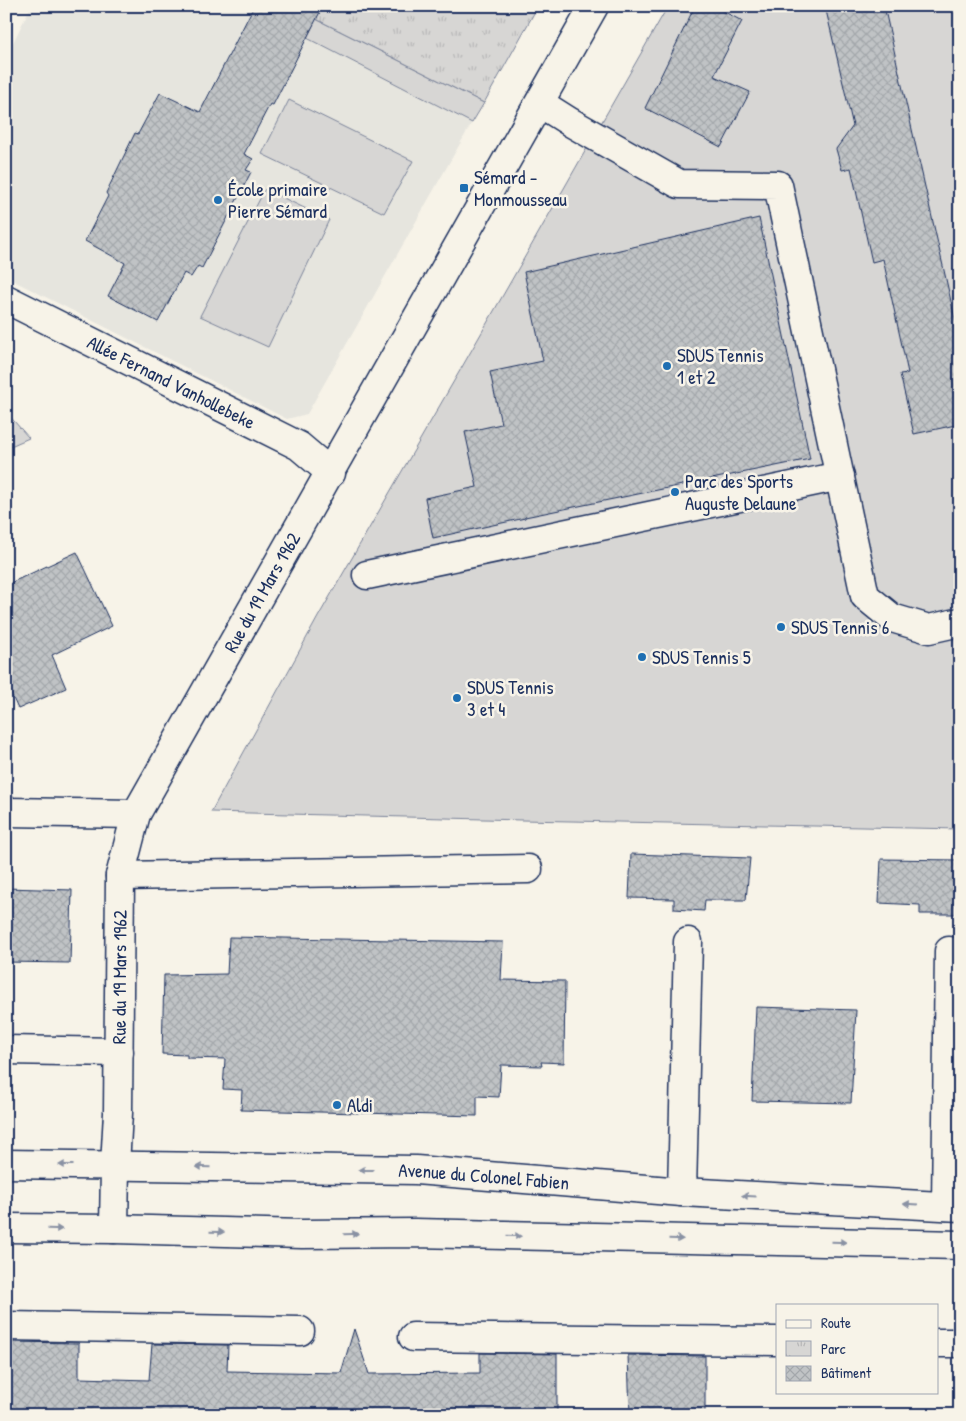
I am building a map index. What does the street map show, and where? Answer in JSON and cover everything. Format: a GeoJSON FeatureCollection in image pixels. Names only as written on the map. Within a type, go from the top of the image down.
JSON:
{"type":"FeatureCollection","features":[{"type":"Feature","properties":{"kind":"street","name":"Rue du 19 Mars 1962"},"geometry":{"type":"LineString","coordinates":[[114,1229],[118,1113],[120,876],[136,814],[594,6]]}},
{"type":"Feature","properties":{"kind":"street"},"geometry":{"type":"LineString","coordinates":[[540,103],[679,184],[778,185],[865,596],[892,618],[910,624],[929,629],[960,622]]}},
{"type":"Feature","properties":{"kind":"street","name":"Allée Fernand Vanhollebeke"},"geometry":{"type":"LineString","coordinates":[[6,299],[299,446],[331,473]]}},
{"type":"Feature","properties":{"kind":"street"},"geometry":{"type":"LineString","coordinates":[[367,576],[840,476]]}},
{"type":"Feature","properties":{"kind":"street"},"geometry":{"type":"LineString","coordinates":[[6,812],[136,814]]}},
{"type":"Feature","properties":{"kind":"street"},"geometry":{"type":"LineString","coordinates":[[120,876],[528,869]]}},
{"type":"Feature","properties":{"kind":"street"},"geometry":{"type":"LineString","coordinates":[[682,1192],[688,942]]}},
{"type":"Feature","properties":{"kind":"street"},"geometry":{"type":"LineString","coordinates":[[949,951],[953,1207]]}},
{"type":"Feature","properties":{"kind":"street"},"geometry":{"type":"LineString","coordinates":[[6,1050],[119,1052]]}},
{"type":"Feature","properties":{"kind":"street","name":"Avenue du Colonel Fabien"},"geometry":{"type":"LineString","coordinates":[[6,1164],[416,1170],[682,1192],[953,1207]]}},
{"type":"Feature","properties":{"kind":"street"},"geometry":{"type":"LineString","coordinates":[[6,1228],[302,1234],[415,1233],[960,1245]]}},
{"type":"Feature","properties":{"kind":"street"},"geometry":{"type":"LineString","coordinates":[[6,1326],[300,1331]]}},
{"type":"Feature","properties":{"kind":"street"},"geometry":{"type":"LineString","coordinates":[[413,1337],[776,1341]]}},
{"type":"Feature","properties":{"kind":"street"},"geometry":{"type":"LineString","coordinates":[[938,1343],[960,1343]]}},
{"type":"Feature","properties":{"kind":"shaded area","name":"École primaire Pierre Sémard"},"geometry":{"type":"Polygon","coordinates":[[[31,6],[538,6],[307,414],[287,419],[6,277],[6,57],[31,6]]]}},
{"type":"Feature","properties":{"kind":"green space"},"geometry":{"type":"Polygon","coordinates":[[[323,6],[538,6],[484,103],[316,19],[323,6]]]}},
{"type":"Feature","properties":{"kind":"green space","name":"Parc des Sports Auguste Delaune"},"geometry":{"type":"Polygon","coordinates":[[[668,6],[960,6],[960,829],[211,812],[318,617],[668,6]]]}},
{"type":"Feature","properties":{"kind":"green space"},"geometry":{"type":"Polygon","coordinates":[[[316,19],[484,103],[472,123],[307,38],[316,19]]]}},
{"type":"Feature","properties":{"kind":"green space"},"geometry":{"type":"Polygon","coordinates":[[[289,100],[413,161],[384,213],[262,154],[289,100]]]}},
{"type":"Feature","properties":{"kind":"green space"},"geometry":{"type":"Polygon","coordinates":[[[265,189],[329,220],[268,347],[200,316],[265,189]]]}},
{"type":"Feature","properties":{"kind":"green space"},"geometry":{"type":"Polygon","coordinates":[[[6,412],[29,438],[6,448],[6,412]]]}},
{"type":"Feature","properties":{"kind":"building"},"geometry":{"type":"Polygon","coordinates":[[[254,6],[323,6],[273,105],[270,104],[244,154],[253,159],[246,170],[251,172],[202,268],[198,266],[191,277],[184,273],[158,322],[108,296],[125,263],[85,241],[108,196],[106,193],[135,133],[138,134],[160,93],[200,112],[254,6]]]}},
{"type":"Feature","properties":{"kind":"building"},"geometry":{"type":"Polygon","coordinates":[[[695,6],[713,6],[742,21],[714,76],[750,92],[721,147],[645,108],[695,6]]]}},
{"type":"Feature","properties":{"kind":"building"},"geometry":{"type":"Polygon","coordinates":[[[825,6],[884,6],[960,341],[960,424],[914,434],[900,374],[908,373],[883,259],[872,262],[851,168],[842,170],[836,149],[853,126],[825,6]]]}},
{"type":"Feature","properties":{"kind":"building","name":"SDUS Tennis 1 et 2"},"geometry":{"type":"Polygon","coordinates":[[[759,218],[810,459],[525,517],[433,538],[425,498],[477,487],[465,432],[501,424],[490,372],[543,361],[524,272],[759,218]]]}},
{"type":"Feature","properties":{"kind":"building"},"geometry":{"type":"Polygon","coordinates":[[[77,552],[112,626],[52,655],[66,688],[18,709],[6,683],[6,585],[77,552]]]}},
{"type":"Feature","properties":{"kind":"building"},"geometry":{"type":"Polygon","coordinates":[[[631,854],[750,858],[746,900],[705,900],[704,911],[674,909],[674,899],[629,898],[631,854]]]}},
{"type":"Feature","properties":{"kind":"building"},"geometry":{"type":"Polygon","coordinates":[[[881,859],[960,860],[960,905],[955,905],[955,914],[920,914],[920,905],[879,903],[881,859]]]}},
{"type":"Feature","properties":{"kind":"building"},"geometry":{"type":"Polygon","coordinates":[[[6,888],[72,890],[70,963],[6,962],[6,888]]]}},
{"type":"Feature","properties":{"kind":"building"},"geometry":{"type":"Polygon","coordinates":[[[229,937],[503,942],[501,980],[565,981],[564,1063],[541,1062],[542,1066],[501,1065],[499,1097],[477,1096],[477,1116],[241,1110],[242,1090],[223,1089],[225,1059],[187,1058],[187,1055],[162,1054],[164,975],[227,974],[229,937]]]}},
{"type":"Feature","properties":{"kind":"building"},"geometry":{"type":"Polygon","coordinates":[[[756,1007],[856,1010],[851,1103],[752,1101],[756,1007]]]}},
{"type":"Feature","properties":{"kind":"building"},"geometry":{"type":"Polygon","coordinates":[[[354,1329],[369,1374],[480,1373],[480,1353],[557,1354],[557,1415],[6,1415],[6,1342],[79,1343],[79,1378],[149,1380],[152,1344],[228,1345],[227,1371],[341,1373],[354,1329]]]}},
{"type":"Feature","properties":{"kind":"building"},"geometry":{"type":"Polygon","coordinates":[[[628,1355],[705,1356],[705,1415],[630,1415],[628,1355]]]}},
{"type":"Feature","properties":{"kind":"place","name":"Sémard - Monmousseau"},"geometry":{"type":"Point","coordinates":[464,188]}},
{"type":"Feature","properties":{"kind":"place","name":"École primaire Pierre Sémard"},"geometry":{"type":"Point","coordinates":[218,200]}},
{"type":"Feature","properties":{"kind":"place","name":"SDUS Tennis 1 et 2"},"geometry":{"type":"Point","coordinates":[667,366]}},
{"type":"Feature","properties":{"kind":"place","name":"Parc des Sports Auguste Delaune"},"geometry":{"type":"Point","coordinates":[675,492]}},
{"type":"Feature","properties":{"kind":"place","name":"SDUS Tennis 6"},"geometry":{"type":"Point","coordinates":[781,627]}},
{"type":"Feature","properties":{"kind":"place","name":"SDUS Tennis 5"},"geometry":{"type":"Point","coordinates":[642,657]}},
{"type":"Feature","properties":{"kind":"place","name":"SDUS Tennis 3 et 4"},"geometry":{"type":"Point","coordinates":[457,698]}},
{"type":"Feature","properties":{"kind":"place","name":"Aldi"},"geometry":{"type":"Point","coordinates":[337,1105]}}]}
